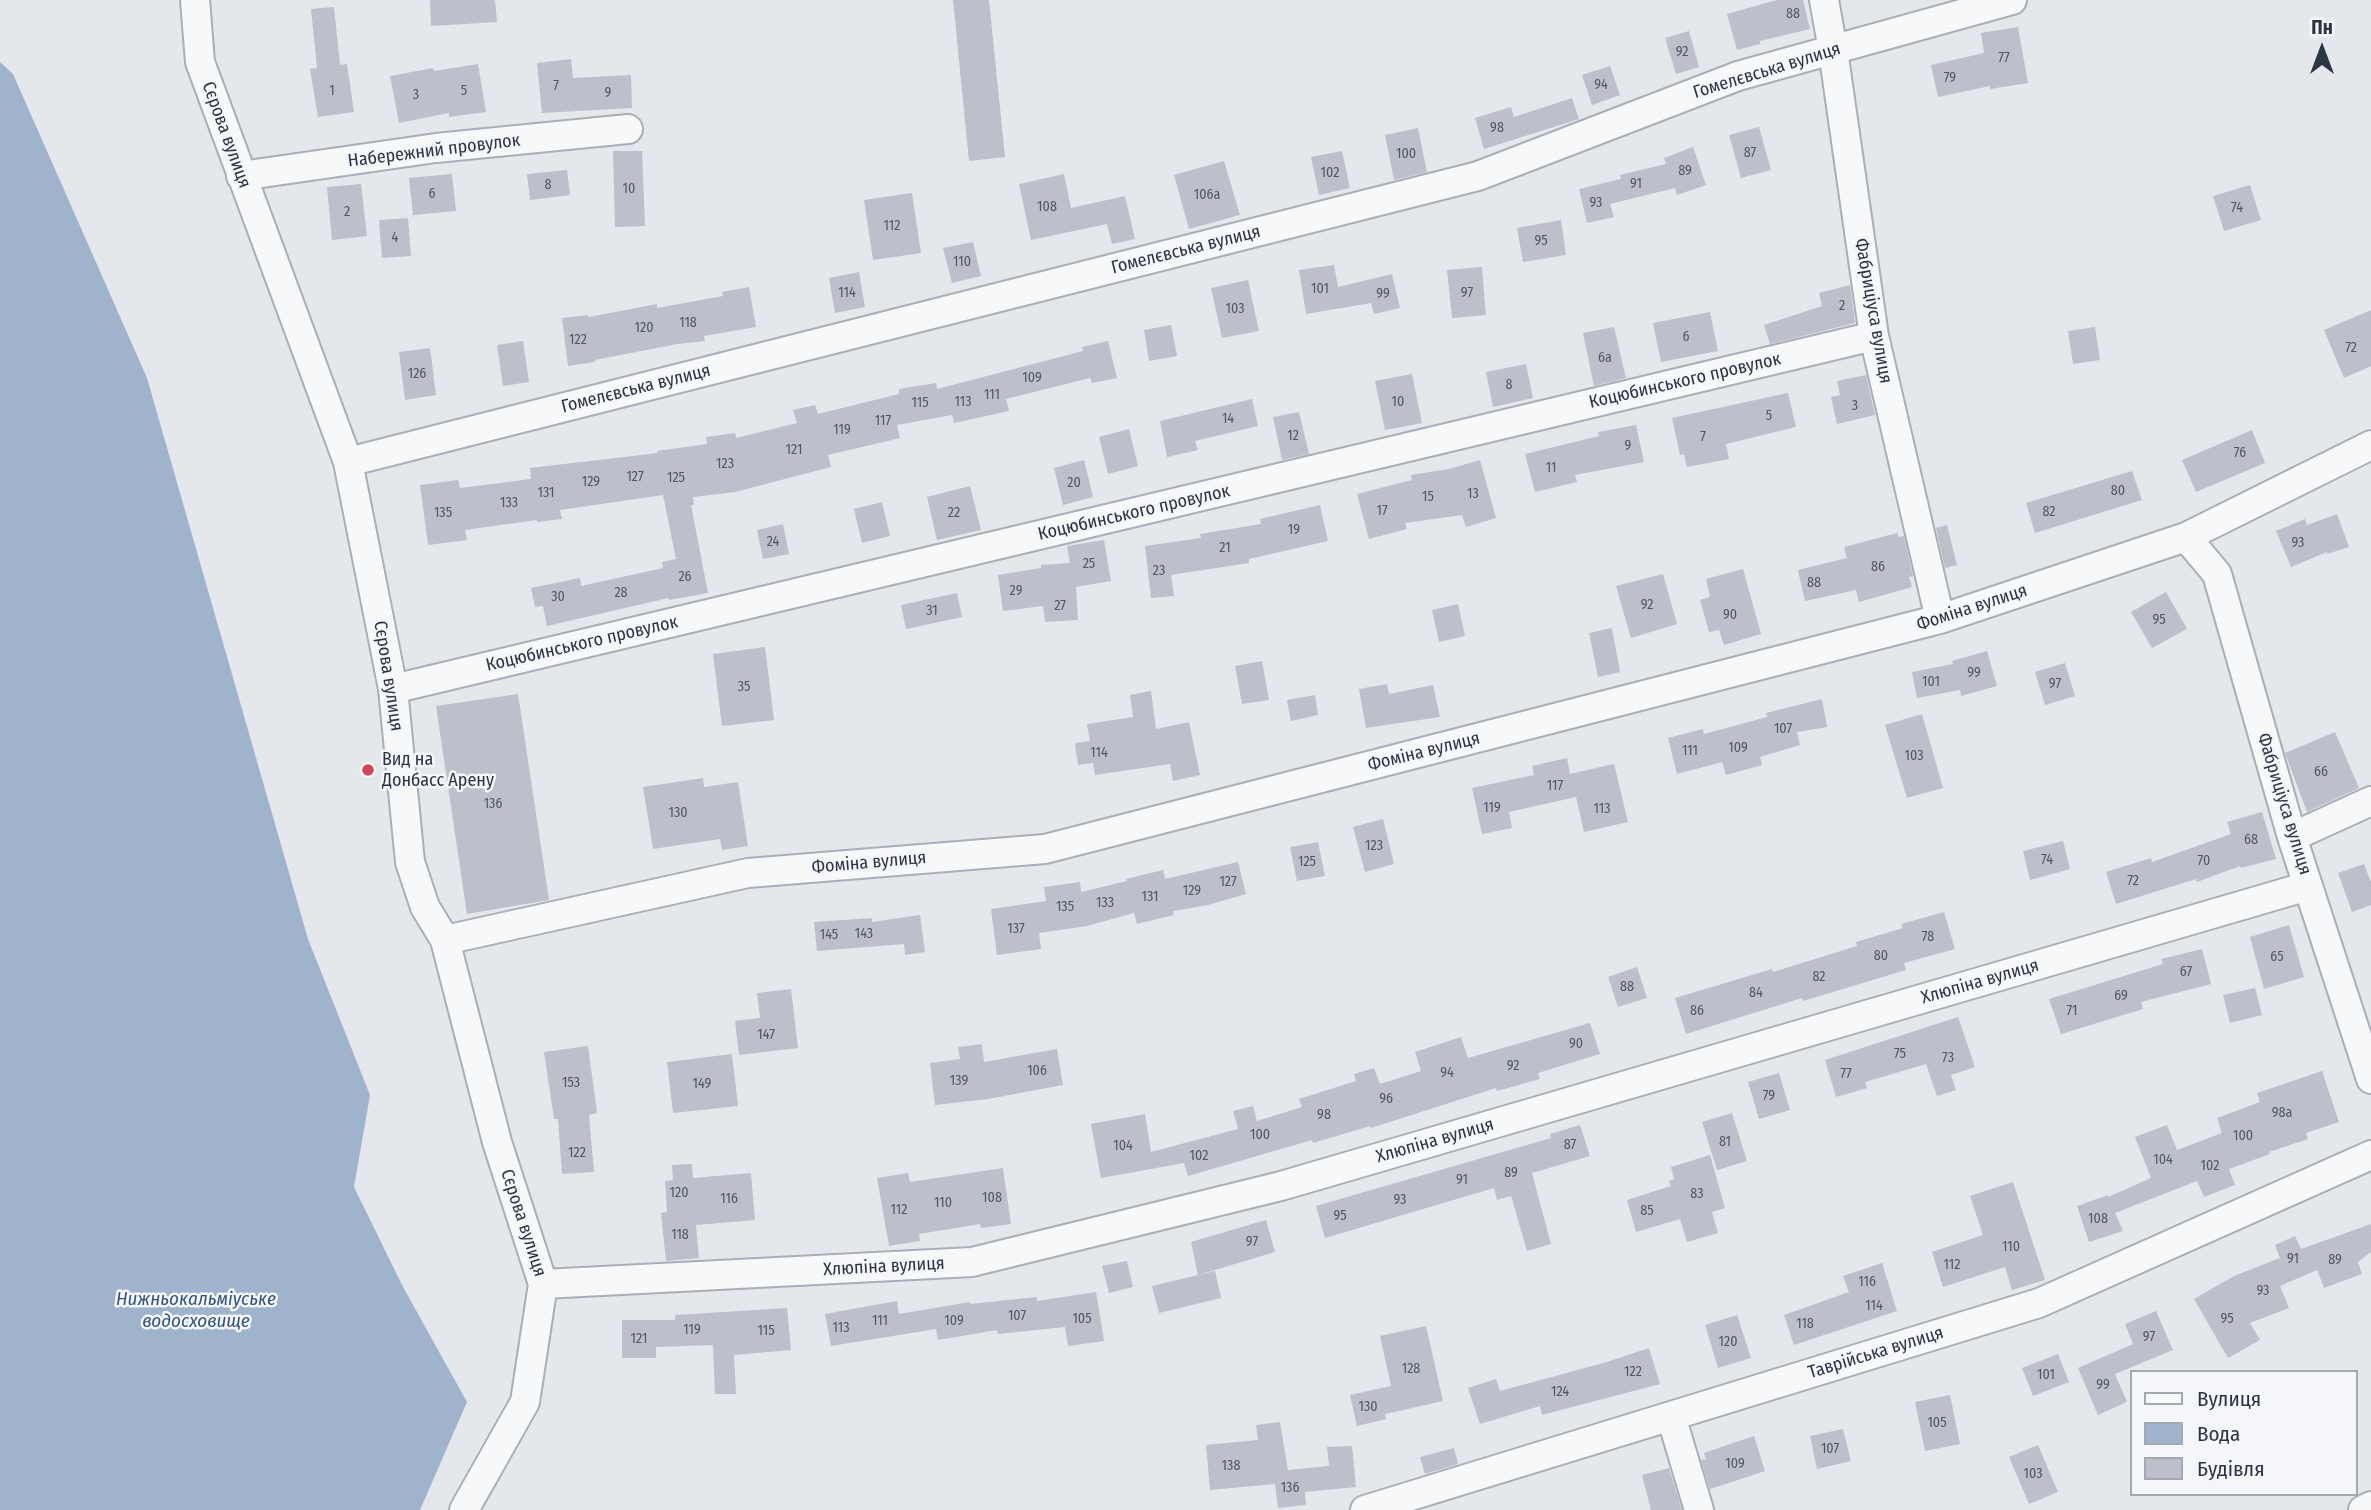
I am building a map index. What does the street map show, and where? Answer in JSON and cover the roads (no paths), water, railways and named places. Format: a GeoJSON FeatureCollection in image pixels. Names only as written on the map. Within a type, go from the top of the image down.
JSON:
{"type":"FeatureCollection","features":[{"type":"Feature","properties":{"kind":"street","name":"Сєрова вулиця"},"geometry":{"type":"LineString","coordinates":[[195,0],[200,62],[348,462],[393,689],[410,862],[425,907],[445,940],[497,1142],[543,1284],[525,1402],[464,1510]]}},
{"type":"Feature","properties":{"kind":"street","name":"Фабриціуса вулиця"},"geometry":{"type":"LineString","coordinates":[[1824,0],[1874,336],[1940,619]]}},
{"type":"Feature","properties":{"kind":"street","name":"Гомелєвська вулиця"},"geometry":{"type":"LineString","coordinates":[[348,462],[1478,176],[1738,76],[2012,0]]}},
{"type":"Feature","properties":{"kind":"street","name":"Набережний провулок"},"geometry":{"type":"LineString","coordinates":[[241,176],[436,148],[628,129]]}},
{"type":"Feature","properties":{"kind":"street","name":"Коцюбинського провулок"},"geometry":{"type":"LineString","coordinates":[[393,689],[1874,336]]}},
{"type":"Feature","properties":{"kind":"street","name":"Фоміна вулиця"},"geometry":{"type":"LineString","coordinates":[[445,940],[748,873],[1045,849],[1940,619],[2186,537],[2371,445]]}},
{"type":"Feature","properties":{"kind":"street","name":"Фабриціуса вулиця"},"geometry":{"type":"LineString","coordinates":[[2186,537],[2217,574],[2292,837],[2371,1079]]}},
{"type":"Feature","properties":{"kind":"street"},"geometry":{"type":"LineString","coordinates":[[2292,837],[2371,801]]}},
{"type":"Feature","properties":{"kind":"street","name":"Хлюпіна вулиця"},"geometry":{"type":"LineString","coordinates":[[543,1284],[972,1262],[1281,1186],[2308,886]]}},
{"type":"Feature","properties":{"kind":"street","name":"Таврійська вулиця"},"geometry":{"type":"LineString","coordinates":[[1365,1510],[2039,1303],[2371,1155]]}},
{"type":"Feature","properties":{"kind":"street"},"geometry":{"type":"LineString","coordinates":[[1671,1416],[1699,1510]]}},
{"type":"Feature","properties":{"kind":"street"},"geometry":{"type":"LineString","coordinates":[[2363,1510],[2371,1506]]}},
{"type":"Feature","properties":{"kind":"water","name":"Нижньокальміуське водосховище"},"geometry":{"type":"Polygon","coordinates":[[[0,62],[13,74],[147,378],[308,939],[370,1095],[354,1187],[403,1287],[467,1402],[420,1510],[0,1510],[0,62]]]}},
{"type":"Feature","properties":{"kind":"place","name":"Вид на Донбасс Арену"},"geometry":{"type":"Point","coordinates":[368,770]}}]}
